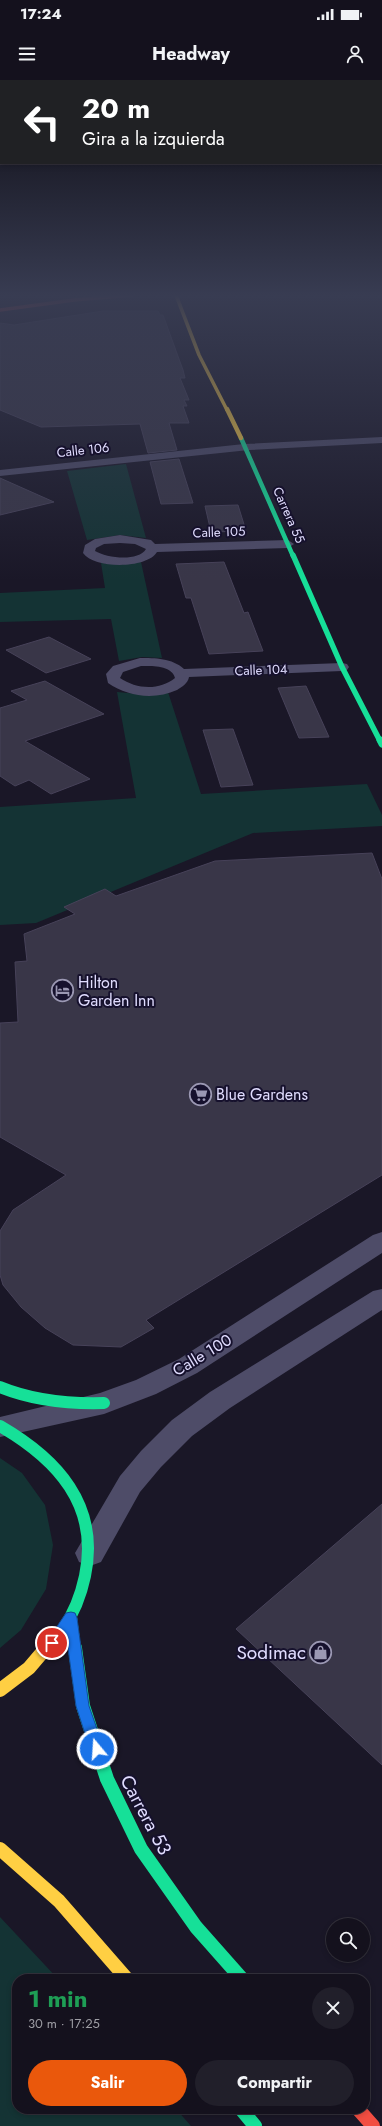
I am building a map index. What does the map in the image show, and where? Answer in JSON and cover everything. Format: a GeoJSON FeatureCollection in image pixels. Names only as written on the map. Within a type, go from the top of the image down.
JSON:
{"type":"FeatureCollection","features":[{"type":"Feature","properties":{"kind":"main road","name":"Carrera 55"},"geometry":{"type":"LineString","coordinates":[[217,390],[250,458],[342,667],[382,744]]}},
{"type":"Feature","properties":{"kind":"main road"},"geometry":{"type":"LineString","coordinates":[[0,1387],[38,1400],[71,1404],[104,1403]]}},
{"type":"Feature","properties":{"kind":"main road"},"geometry":{"type":"LineString","coordinates":[[0,1690],[43,1655],[71,1618],[82,1587],[90,1553],[85,1520],[74,1490],[55,1464],[31,1443],[1,1427]]}},
{"type":"Feature","properties":{"kind":"main road","name":"Carrera 53"},"geometry":{"type":"LineString","coordinates":[[71,1618],[83,1706],[106,1779],[141,1849],[196,1928],[237,1974]]}},
{"type":"Feature","properties":{"kind":"main road"},"geometry":{"type":"LineString","coordinates":[[0,1849],[59,1901],[123,1974]]}},
{"type":"Feature","properties":{"kind":"main road"},"geometry":{"type":"LineString","coordinates":[[244,2114],[255,2126]]}},
{"type":"Feature","properties":{"kind":"main road"},"geometry":{"type":"LineString","coordinates":[[363,2114],[374,2126]]}},
{"type":"Feature","properties":{"kind":"street","name":"Calle 106"},"geometry":{"type":"LineString","coordinates":[[0,465],[244,446],[382,440]]}},
{"type":"Feature","properties":{"kind":"street","name":"Calle 106"},"geometry":{"type":"LineString","coordinates":[[0,473],[192,453],[244,446]]}},
{"type":"Feature","properties":{"kind":"street","name":"Calle 106"},"geometry":{"type":"LineString","coordinates":[[192,453],[225,452],[250,458]]}},
{"type":"Feature","properties":{"kind":"street","name":"Calle 105"},"geometry":{"type":"LineString","coordinates":[[152,548],[288,544]]}},
{"type":"Feature","properties":{"kind":"street","name":"Calle 104"},"geometry":{"type":"LineString","coordinates":[[181,673],[342,667]]}},
{"type":"Feature","properties":{"kind":"street","name":"Calle 100"},"geometry":{"type":"LineString","coordinates":[[1,1427],[104,1403],[146,1387],[188,1366],[382,1241]]}},
{"type":"Feature","properties":{"kind":"street"},"geometry":{"type":"LineString","coordinates":[[90,1553],[130,1484],[151,1458],[182,1428],[220,1400],[382,1298]]}},
{"type":"Feature","properties":{"kind":"green space"},"geometry":{"type":"Polygon","coordinates":[[[126,464],[146,538],[120,535],[87,540],[67,471],[126,464]]]}},
{"type":"Feature","properties":{"kind":"green space"},"geometry":{"type":"Polygon","coordinates":[[[141,562],[162,658],[142,657],[119,661],[111,619],[0,622],[0,593],[105,588],[101,563],[119,564],[141,562]]]}},
{"type":"Feature","properties":{"kind":"green space"},"geometry":{"type":"Polygon","coordinates":[[[117,692],[139,694],[168,692],[201,794],[367,784],[382,815],[382,826],[253,833],[36,923],[0,925],[0,807],[136,798],[117,692]]]}},
{"type":"Feature","properties":{"kind":"green space"},"geometry":{"type":"Polygon","coordinates":[[[0,1458],[22,1473],[45,1505],[53,1545],[46,1589],[21,1630],[0,1648],[0,1458]]]}},
{"type":"Feature","properties":{"kind":"green space"},"geometry":{"type":"Polygon","coordinates":[[[0,1917],[53,1974],[12,1974],[12,2114],[180,2114],[191,2126],[0,2126],[0,1917]]]}},
{"type":"Feature","properties":{"kind":"building"},"geometry":{"type":"Polygon","coordinates":[[[0,390],[185,390],[189,400],[184,400],[187,406],[183,406],[189,423],[169,423],[177,450],[148,453],[140,424],[41,427],[0,410],[0,390]]]}},
{"type":"Feature","properties":{"kind":"building"},"geometry":{"type":"Polygon","coordinates":[[[179,459],[193,503],[161,504],[150,462],[179,459]]]}},
{"type":"Feature","properties":{"kind":"building"},"geometry":{"type":"Polygon","coordinates":[[[0,478],[54,502],[0,515],[0,478]]]}},
{"type":"Feature","properties":{"kind":"building"},"geometry":{"type":"Polygon","coordinates":[[[238,505],[246,531],[211,532],[205,506],[238,505]]]}},
{"type":"Feature","properties":{"kind":"building"},"geometry":{"type":"Polygon","coordinates":[[[224,562],[244,613],[248,612],[263,651],[209,654],[191,598],[186,598],[176,564],[224,562]]]}},
{"type":"Feature","properties":{"kind":"building"},"geometry":{"type":"Polygon","coordinates":[[[49,637],[91,659],[46,673],[6,650],[49,637]]]}},
{"type":"Feature","properties":{"kind":"building"},"geometry":{"type":"Polygon","coordinates":[[[45,681],[104,714],[25,741],[90,779],[51,794],[29,780],[15,786],[0,776],[0,708],[27,700],[11,691],[45,681]]]}},
{"type":"Feature","properties":{"kind":"building"},"geometry":{"type":"Polygon","coordinates":[[[306,686],[329,737],[299,738],[278,688],[306,686]]]}},
{"type":"Feature","properties":{"kind":"building"},"geometry":{"type":"Polygon","coordinates":[[[233,729],[253,785],[221,787],[203,730],[233,729]]]}},
{"type":"Feature","properties":{"kind":"building","name":"Blue Gardens"},"geometry":{"type":"Polygon","coordinates":[[[372,853],[382,879],[382,1175],[146,1320],[154,1328],[121,1347],[73,1345],[45,1328],[21,1307],[3,1285],[0,1275],[0,1231],[13,1210],[66,1175],[0,1137],[0,1023],[18,1022],[15,962],[27,961],[24,934],[75,914],[64,907],[105,889],[116,896],[215,861],[372,853]]]}},
{"type":"Feature","properties":{"kind":"building","name":"Sodimac"},"geometry":{"type":"Polygon","coordinates":[[[382,1504],[382,1765],[236,1629],[382,1504]]]}},
{"type":"Feature","properties":{"kind":"traffic: fast"},"geometry":{"type":"LineString","coordinates":[[241,438],[342,667],[382,744]]}},
{"type":"Feature","properties":{"kind":"traffic: fast"},"geometry":{"type":"LineString","coordinates":[[0,1387],[38,1399],[64,1403],[104,1403]]}},
{"type":"Feature","properties":{"kind":"traffic: fast"},"geometry":{"type":"LineString","coordinates":[[0,1426],[23,1439],[43,1454],[60,1472],[73,1492],[83,1513],[88,1537],[88,1562],[79,1599],[63,1629]]}},
{"type":"Feature","properties":{"kind":"traffic: fast"},"geometry":{"type":"LineString","coordinates":[[71,1617],[83,1706],[107,1779],[141,1849],[196,1927],[238,1974]]}},
{"type":"Feature","properties":{"kind":"traffic: fast"},"geometry":{"type":"LineString","coordinates":[[245,2114],[255,2126]]}},
{"type":"Feature","properties":{"kind":"traffic: slow"},"geometry":{"type":"LineString","coordinates":[[217,390],[241,438]]}},
{"type":"Feature","properties":{"kind":"traffic: slow"},"geometry":{"type":"LineString","coordinates":[[0,1690],[29,1668],[63,1629]]}},
{"type":"Feature","properties":{"kind":"traffic: slow"},"geometry":{"type":"LineString","coordinates":[[0,1849],[59,1901],[123,1974]]}},
{"type":"Feature","properties":{"kind":"traffic: jam"},"geometry":{"type":"LineString","coordinates":[[362,2114],[373,2126]]}},
{"type":"Feature","properties":{"kind":"place","name":"Hilton Garden Inn"},"geometry":{"type":"Point","coordinates":[62,991]}},
{"type":"Feature","properties":{"kind":"place","name":"Blue Gardens"},"geometry":{"type":"Point","coordinates":[201,1094]}},
{"type":"Feature","properties":{"kind":"place","name":"Sodimac"},"geometry":{"type":"Point","coordinates":[321,1652]}},
{"type":"Feature","properties":{"kind":"route"},"geometry":{"type":"LineString","coordinates":[[52,1643],[71,1618],[83,1706],[97,1749]]}}]}
